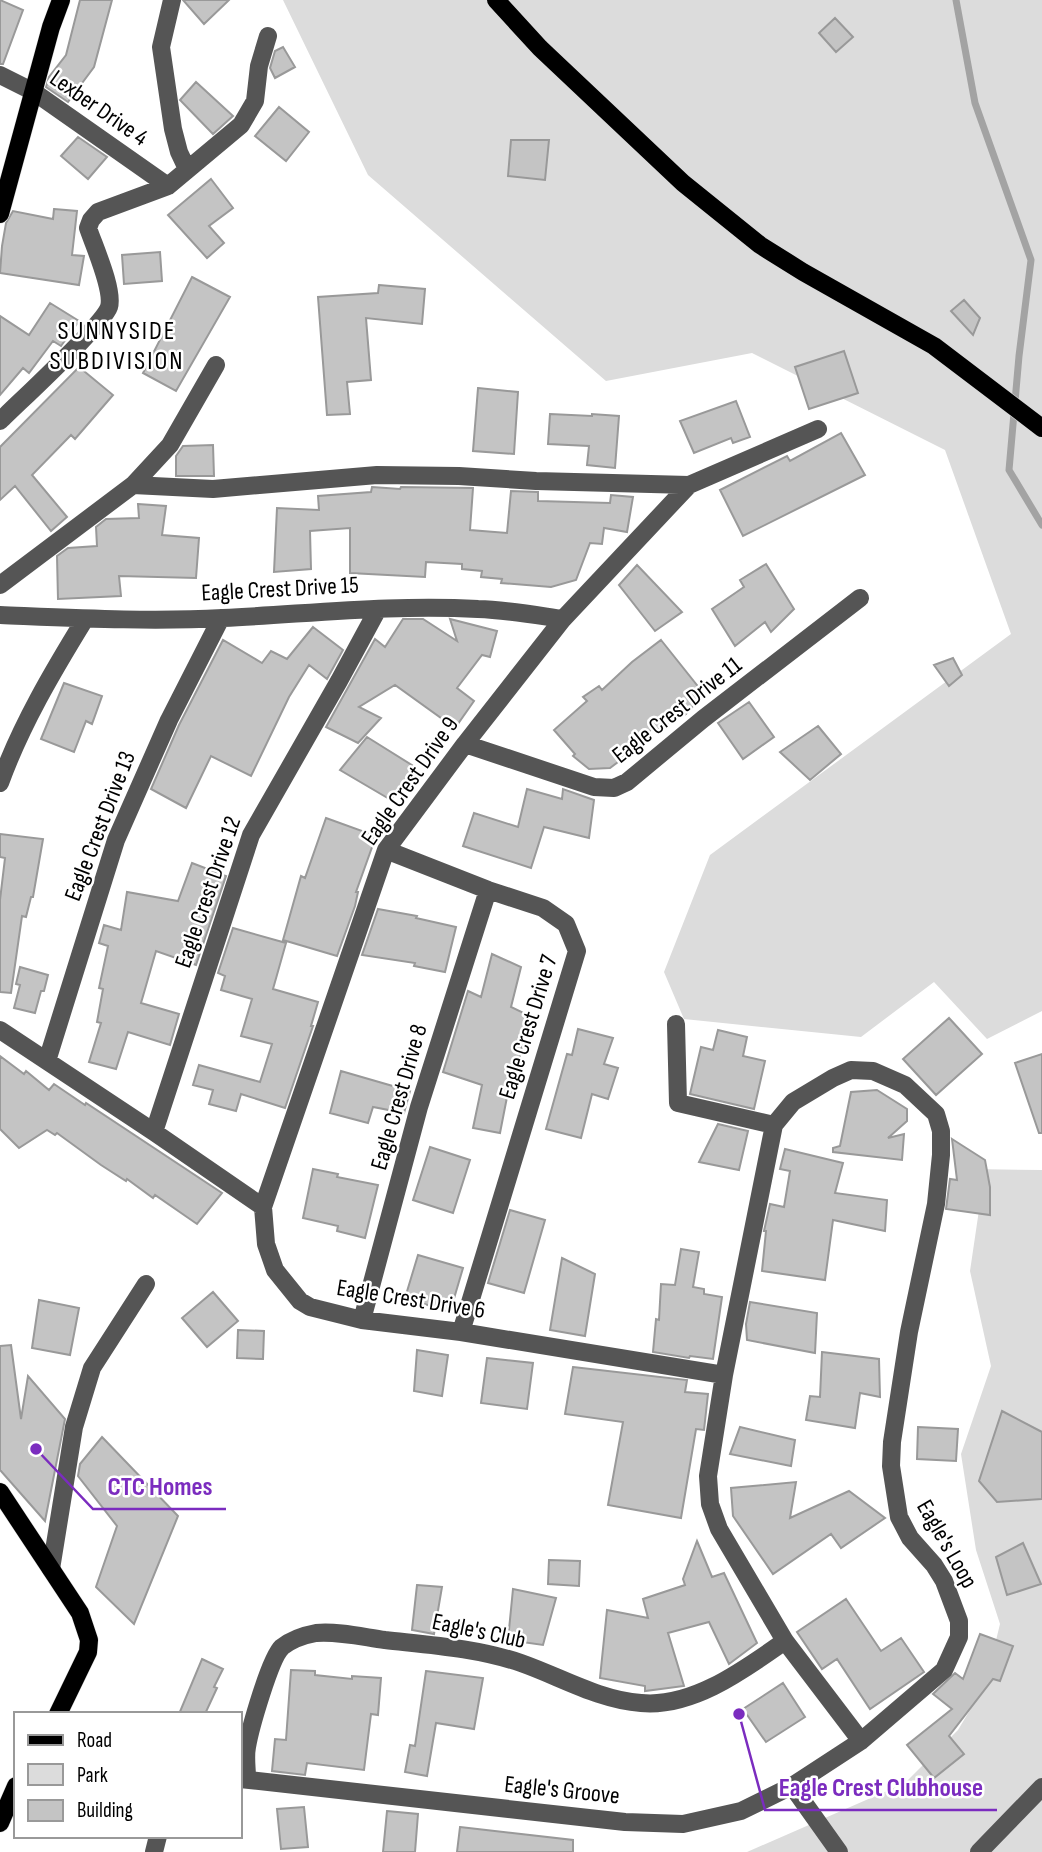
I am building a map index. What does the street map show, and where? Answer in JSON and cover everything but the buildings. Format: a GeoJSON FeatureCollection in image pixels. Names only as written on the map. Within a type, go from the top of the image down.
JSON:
{"type":"FeatureCollection","features":[{"type":"Feature","properties":{"kind":"main road"},"geometry":{"type":"LineString","coordinates":[[0,214],[61,0]]}},
{"type":"Feature","properties":{"kind":"main road"},"geometry":{"type":"LineString","coordinates":[[496,0],[540,48],[683,183],[760,245],[934,346],[1040,427]]}},
{"type":"Feature","properties":{"kind":"main road"},"geometry":{"type":"LineString","coordinates":[[0,1492],[80,1613],[89,1640],[88,1652],[59,1712]]}},
{"type":"Feature","properties":{"kind":"main road"},"geometry":{"type":"LineString","coordinates":[[0,1823],[14,1791]]}},
{"type":"Feature","properties":{"kind":"street"},"geometry":{"type":"LineString","coordinates":[[172,0],[161,47],[173,129],[187,169]]}},
{"type":"Feature","properties":{"kind":"street"},"geometry":{"type":"LineString","coordinates":[[0,421],[93,328],[109,307],[109,294],[88,228],[91,220],[98,212],[167,186],[241,125],[255,101],[259,65],[268,36]]}},
{"type":"Feature","properties":{"kind":"street","name":"Lexber Drive 4"},"geometry":{"type":"LineString","coordinates":[[0,75],[34,92],[167,186]]}},
{"type":"Feature","properties":{"kind":"street"},"geometry":{"type":"LineString","coordinates":[[0,585],[133,485],[170,444],[216,365]]}},
{"type":"Feature","properties":{"kind":"street"},"geometry":{"type":"LineString","coordinates":[[133,485],[213,489],[377,475],[689,485],[818,429]]}},
{"type":"Feature","properties":{"kind":"street","name":"Eagle Crest Drive 9"},"geometry":{"type":"LineString","coordinates":[[263,1207],[386,850],[563,619],[689,485]]}},
{"type":"Feature","properties":{"kind":"street","name":"Eagle Crest Drive 11"},"geometry":{"type":"LineString","coordinates":[[465,744],[594,787],[614,788],[627,782],[703,719],[860,598]]}},
{"type":"Feature","properties":{"kind":"street","name":"Eagle Crest Drive 15"},"geometry":{"type":"LineString","coordinates":[[0,615],[85,619],[221,618],[378,608],[477,608],[563,619]]}},
{"type":"Feature","properties":{"kind":"street","name":"Eagle Crest Drive 12"},"geometry":{"type":"LineString","coordinates":[[155,1132],[251,835],[378,608]]}},
{"type":"Feature","properties":{"kind":"street","name":"Eagle Crest Drive 13"},"geometry":{"type":"LineString","coordinates":[[47,1060],[116,839],[169,720],[221,618]]}},
{"type":"Feature","properties":{"kind":"street"},"geometry":{"type":"LineString","coordinates":[[0,783],[53,670],[85,619]]}},
{"type":"Feature","properties":{"kind":"street","name":"Eagle Crest Drive 7"},"geometry":{"type":"LineString","coordinates":[[386,850],[488,890],[543,908],[566,924],[577,951],[461,1332]]}},
{"type":"Feature","properties":{"kind":"street","name":"Eagle Crest Drive 8"},"geometry":{"type":"LineString","coordinates":[[362,1320],[419,1107],[488,890]]}},
{"type":"Feature","properties":{"kind":"street"},"geometry":{"type":"LineString","coordinates":[[676,1024],[678,1103],[774,1125],[724,1376],[708,1476],[710,1504],[719,1529],[785,1642],[861,1741]]}},
{"type":"Feature","properties":{"kind":"street"},"geometry":{"type":"LineString","coordinates":[[0,1030],[263,1207]]}},
{"type":"Feature","properties":{"kind":"street","name":"Eagle's Loop"},"geometry":{"type":"LineString","coordinates":[[774,1125],[793,1102],[833,1078],[851,1070],[873,1070],[905,1085],[936,1114],[941,1131],[936,1204],[909,1332],[892,1442],[891,1466],[899,1517],[910,1538],[944,1581],[959,1621],[959,1637],[944,1670],[861,1741]]}},
{"type":"Feature","properties":{"kind":"street","name":"Eagle Crest Drive 6"},"geometry":{"type":"LineString","coordinates":[[263,1207],[266,1244],[275,1269],[300,1301],[310,1307],[362,1320],[461,1332],[724,1376]]}},
{"type":"Feature","properties":{"kind":"street"},"geometry":{"type":"LineString","coordinates":[[51,1569],[74,1427],[92,1368],[146,1284]]}},
{"type":"Feature","properties":{"kind":"street","name":"Eagle's Club"},"geometry":{"type":"LineString","coordinates":[[243,1779],[246,1747],[259,1702],[280,1649],[295,1639],[317,1633],[492,1655],[596,1693],[642,1703],[658,1703],[687,1697],[719,1682],[785,1642]]}},
{"type":"Feature","properties":{"kind":"street","name":"Eagle's Groove"},"geometry":{"type":"LineString","coordinates":[[243,1779],[625,1822],[683,1824],[741,1811],[792,1786],[861,1741]]}},
{"type":"Feature","properties":{"kind":"street"},"geometry":{"type":"LineString","coordinates":[[792,1786],[839,1852]]}},
{"type":"Feature","properties":{"kind":"street"},"geometry":{"type":"LineString","coordinates":[[979,1852],[1042,1787]]}},
{"type":"Feature","properties":{"kind":"green space"},"geometry":{"type":"Polygon","coordinates":[[[283,0],[1042,0],[1042,1011],[987,1039],[934,982],[861,1037],[684,1019],[664,972],[710,855],[1011,634],[945,450],[752,353],[606,381],[368,175],[283,0]]]}},
{"type":"Feature","properties":{"kind":"green space"},"geometry":{"type":"Polygon","coordinates":[[[971,1169],[1042,1170],[1042,1852],[747,1852],[905,1783],[958,1730],[985,1685],[1000,1624],[976,1550],[961,1454],[991,1366],[970,1271],[979,1210],[971,1169]]]}},
{"type":"Feature","properties":{"kind":"waterway"},"geometry":{"type":"LineString","coordinates":[[956,0],[975,103],[1031,260],[1009,470],[1042,525]]}},
{"type":"Feature","properties":{"kind":"place","name":"CTC Homes"},"geometry":{"type":"Point","coordinates":[36,1449]}},
{"type":"Feature","properties":{"kind":"place","name":"Eagle Crest Clubhouse"},"geometry":{"type":"Point","coordinates":[739,1714]}},
{"type":"Feature","properties":{"kind":"district","name":"SUNNYSIDE SUBDIVISION"},"geometry":{"type":"Point","coordinates":[117,346]}}]}
